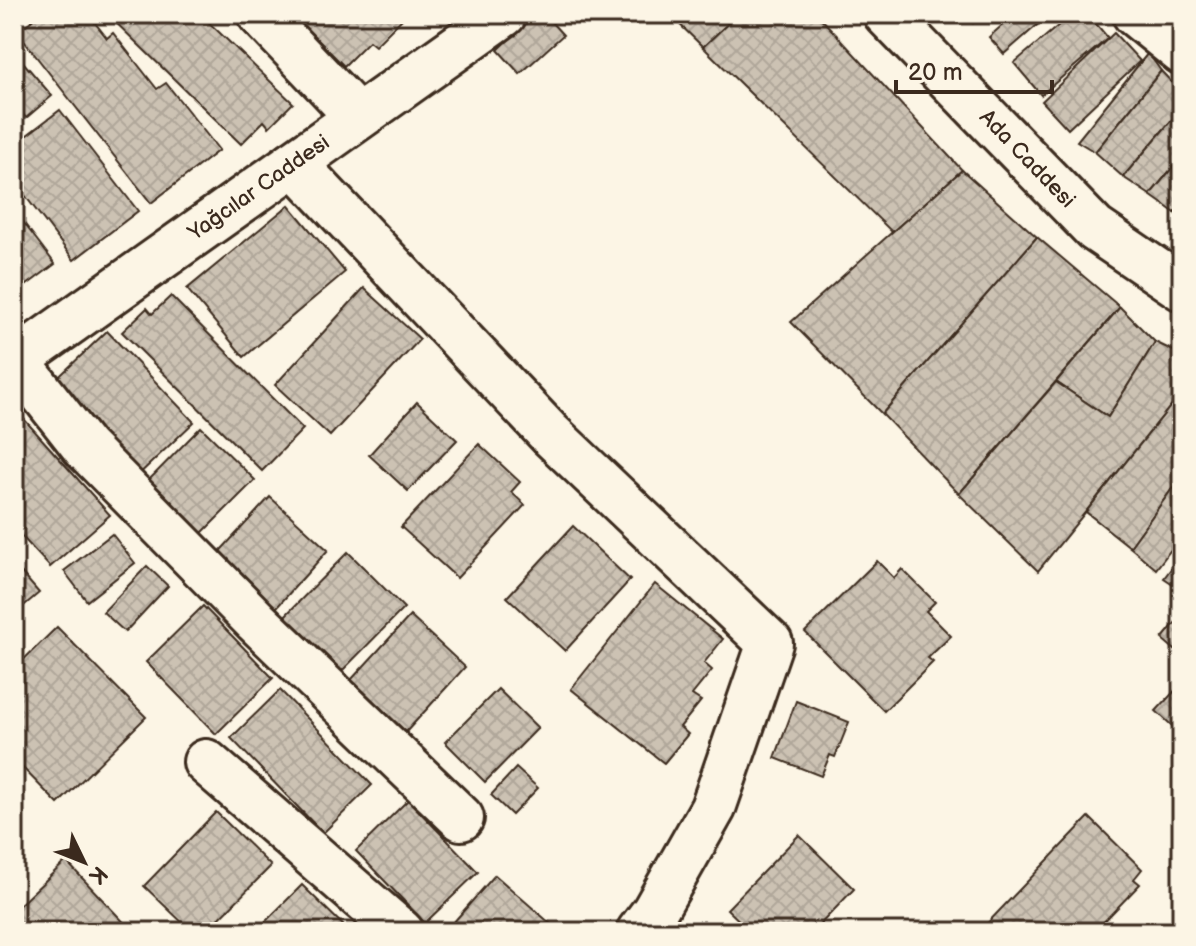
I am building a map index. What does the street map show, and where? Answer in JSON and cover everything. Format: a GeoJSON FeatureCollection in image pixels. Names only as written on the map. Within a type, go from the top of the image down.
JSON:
{"type":"FeatureCollection","features":[{"type":"Feature","properties":{"kind":"street"},"geometry":{"type":"LineString","coordinates":[[260,14],[358,117]]}},
{"type":"Feature","properties":{"kind":"street","name":"Yağcılar Caddesi"},"geometry":{"type":"LineString","coordinates":[[15,361],[504,14]]}},
{"type":"Feature","properties":{"kind":"street","name":"Ada Caddesi"},"geometry":{"type":"LineString","coordinates":[[886,14],[1095,229],[1182,288]]}},
{"type":"Feature","properties":{"kind":"street"},"geometry":{"type":"LineString","coordinates":[[1135,14],[1182,52]]}},
{"type":"Feature","properties":{"kind":"street"},"geometry":{"type":"LineString","coordinates":[[294,163],[550,434],[770,643],[713,808],[655,925]]}},
{"type":"Feature","properties":{"kind":"street"},"geometry":{"type":"LineString","coordinates":[[15,361],[85,448],[256,621],[461,818]]}},
{"type":"Feature","properties":{"kind":"street"},"geometry":{"type":"LineString","coordinates":[[206,762],[401,932]]}},
{"type":"Feature","properties":{"kind":"building"},"geometry":{"type":"Polygon","coordinates":[[[40,14],[88,14],[107,38],[113,33],[157,89],[166,83],[219,150],[151,203],[17,32],[40,14]]]}},
{"type":"Feature","properties":{"kind":"building"},"geometry":{"type":"Polygon","coordinates":[[[107,14],[200,14],[293,103],[269,127],[264,121],[241,144],[107,14]]]}},
{"type":"Feature","properties":{"kind":"building"},"geometry":{"type":"Polygon","coordinates":[[[292,14],[399,14],[403,18],[375,46],[369,41],[344,66],[292,14]]]}},
{"type":"Feature","properties":{"kind":"building"},"geometry":{"type":"Polygon","coordinates":[[[536,14],[544,14],[563,35],[520,74],[498,50],[536,14]]]}},
{"type":"Feature","properties":{"kind":"building"},"geometry":{"type":"Polygon","coordinates":[[[669,14],[738,14],[703,47],[669,14]]]}},
{"type":"Feature","properties":{"kind":"building"},"geometry":{"type":"Polygon","coordinates":[[[738,14],[817,14],[962,170],[892,232],[703,47],[738,14]]]}},
{"type":"Feature","properties":{"kind":"building"},"geometry":{"type":"Polygon","coordinates":[[[965,14],[984,14],[973,23],[965,14]]]}},
{"type":"Feature","properties":{"kind":"building"},"geometry":{"type":"Polygon","coordinates":[[[1015,14],[1050,14],[1004,54],[989,37],[1015,14]]]}},
{"type":"Feature","properties":{"kind":"building"},"geometry":{"type":"Polygon","coordinates":[[[1072,14],[1088,14],[1108,38],[1041,95],[1014,63],[1072,14]]]}},
{"type":"Feature","properties":{"kind":"building"},"geometry":{"type":"Polygon","coordinates":[[[1114,33],[1140,61],[1068,129],[1042,101],[1114,33]]]}},
{"type":"Feature","properties":{"kind":"building"},"geometry":{"type":"Polygon","coordinates":[[[1148,53],[1161,71],[1095,152],[1077,141],[1148,53]]]}},
{"type":"Feature","properties":{"kind":"building"},"geometry":{"type":"Polygon","coordinates":[[[17,55],[52,96],[26,118],[14,103],[14,57],[17,55]]]}},
{"type":"Feature","properties":{"kind":"building"},"geometry":{"type":"Polygon","coordinates":[[[1161,71],[1182,93],[1182,108],[1123,177],[1095,152],[1161,71]]]}},
{"type":"Feature","properties":{"kind":"building"},"geometry":{"type":"Polygon","coordinates":[[[1182,108],[1182,156],[1150,195],[1123,177],[1182,108]]]}},
{"type":"Feature","properties":{"kind":"building"},"geometry":{"type":"Polygon","coordinates":[[[60,110],[138,211],[74,260],[14,181],[14,145],[60,110]]]}},
{"type":"Feature","properties":{"kind":"building"},"geometry":{"type":"Polygon","coordinates":[[[1182,156],[1182,204],[1175,213],[1150,195],[1182,156]]]}},
{"type":"Feature","properties":{"kind":"building"},"geometry":{"type":"Polygon","coordinates":[[[962,170],[1037,237],[882,414],[791,322],[962,170]]]}},
{"type":"Feature","properties":{"kind":"building"},"geometry":{"type":"Polygon","coordinates":[[[1182,204],[1182,222],[1175,213],[1182,204]]]}},
{"type":"Feature","properties":{"kind":"building"},"geometry":{"type":"Polygon","coordinates":[[[289,205],[345,272],[244,357],[187,289],[289,205]]]}},
{"type":"Feature","properties":{"kind":"building"},"geometry":{"type":"Polygon","coordinates":[[[14,210],[55,264],[15,294],[14,293],[14,210]]]}},
{"type":"Feature","properties":{"kind":"building"},"geometry":{"type":"Polygon","coordinates":[[[1037,237],[1120,307],[959,494],[882,414],[1037,237]]]}},
{"type":"Feature","properties":{"kind":"building"},"geometry":{"type":"Polygon","coordinates":[[[364,288],[420,339],[330,436],[275,385],[364,288]]]}},
{"type":"Feature","properties":{"kind":"building"},"geometry":{"type":"Polygon","coordinates":[[[171,296],[303,429],[262,471],[122,332],[147,308],[152,314],[171,296]]]}},
{"type":"Feature","properties":{"kind":"building"},"geometry":{"type":"Polygon","coordinates":[[[1120,307],[1155,342],[1108,417],[1056,382],[1120,307]]]}},
{"type":"Feature","properties":{"kind":"building"},"geometry":{"type":"Polygon","coordinates":[[[107,331],[194,422],[133,480],[46,389],[107,331]]]}},
{"type":"Feature","properties":{"kind":"building"},"geometry":{"type":"Polygon","coordinates":[[[1155,342],[1182,355],[1182,392],[1038,571],[959,494],[1056,382],[1108,417],[1155,342]]]}},
{"type":"Feature","properties":{"kind":"building"},"geometry":{"type":"Polygon","coordinates":[[[1182,392],[1182,475],[1130,547],[1086,512],[1182,392]]]}},
{"type":"Feature","properties":{"kind":"building"},"geometry":{"type":"Polygon","coordinates":[[[417,402],[457,440],[408,491],[369,455],[417,402]]]}},
{"type":"Feature","properties":{"kind":"building"},"geometry":{"type":"Polygon","coordinates":[[[14,408],[110,515],[50,567],[14,528],[14,408]]]}},
{"type":"Feature","properties":{"kind":"building"},"geometry":{"type":"Polygon","coordinates":[[[201,427],[255,480],[194,541],[141,488],[201,427]]]}},
{"type":"Feature","properties":{"kind":"building"},"geometry":{"type":"Polygon","coordinates":[[[479,444],[520,482],[511,492],[525,505],[457,578],[401,527],[479,444]]]}},
{"type":"Feature","properties":{"kind":"building"},"geometry":{"type":"Polygon","coordinates":[[[1182,475],[1182,535],[1156,569],[1130,547],[1182,475]]]}},
{"type":"Feature","properties":{"kind":"building"},"geometry":{"type":"Polygon","coordinates":[[[270,497],[328,550],[269,616],[210,562],[270,497]]]}},
{"type":"Feature","properties":{"kind":"building"},"geometry":{"type":"Polygon","coordinates":[[[573,526],[630,580],[565,651],[507,597],[573,526]]]}},
{"type":"Feature","properties":{"kind":"building"},"geometry":{"type":"Polygon","coordinates":[[[112,534],[135,563],[87,601],[64,571],[112,534]]]}},
{"type":"Feature","properties":{"kind":"building"},"geometry":{"type":"Polygon","coordinates":[[[348,552],[404,608],[332,681],[275,626],[348,552]]]}},
{"type":"Feature","properties":{"kind":"building"},"geometry":{"type":"Polygon","coordinates":[[[1182,554],[1182,590],[1164,578],[1182,554]]]}},
{"type":"Feature","properties":{"kind":"building"},"geometry":{"type":"Polygon","coordinates":[[[877,561],[894,578],[902,569],[935,602],[926,611],[951,636],[928,658],[933,662],[884,711],[805,632],[877,561]]]}},
{"type":"Feature","properties":{"kind":"building"},"geometry":{"type":"Polygon","coordinates":[[[14,564],[39,593],[14,614],[14,564]]]}},
{"type":"Feature","properties":{"kind":"building"},"geometry":{"type":"Polygon","coordinates":[[[147,566],[168,586],[125,632],[103,612],[147,566]]]}},
{"type":"Feature","properties":{"kind":"building"},"geometry":{"type":"Polygon","coordinates":[[[655,584],[723,639],[704,663],[712,670],[692,695],[701,701],[680,727],[688,734],[664,763],[571,689],[655,584]]]}},
{"type":"Feature","properties":{"kind":"building"},"geometry":{"type":"Polygon","coordinates":[[[203,606],[273,678],[216,734],[146,662],[203,606]]]}},
{"type":"Feature","properties":{"kind":"building"},"geometry":{"type":"Polygon","coordinates":[[[1182,615],[1182,656],[1162,639],[1182,615]]]}},
{"type":"Feature","properties":{"kind":"building"},"geometry":{"type":"Polygon","coordinates":[[[410,616],[465,667],[406,732],[350,681],[410,616]]]}},
{"type":"Feature","properties":{"kind":"building"},"geometry":{"type":"Polygon","coordinates":[[[57,627],[146,717],[58,804],[14,759],[14,669],[57,627]]]}},
{"type":"Feature","properties":{"kind":"building"},"geometry":{"type":"Polygon","coordinates":[[[1182,683],[1182,735],[1156,711],[1182,683]]]}},
{"type":"Feature","properties":{"kind":"building"},"geometry":{"type":"Polygon","coordinates":[[[498,689],[538,728],[485,782],[445,742],[498,689]]]}},
{"type":"Feature","properties":{"kind":"building"},"geometry":{"type":"Polygon","coordinates":[[[280,690],[372,785],[323,833],[231,738],[280,690]]]}},
{"type":"Feature","properties":{"kind":"building"},"geometry":{"type":"Polygon","coordinates":[[[796,701],[849,722],[835,757],[830,755],[821,776],[775,758],[796,701]]]}},
{"type":"Feature","properties":{"kind":"building"},"geometry":{"type":"Polygon","coordinates":[[[516,768],[538,788],[512,815],[491,795],[516,768]]]}},
{"type":"Feature","properties":{"kind":"building"},"geometry":{"type":"Polygon","coordinates":[[[408,800],[478,872],[425,923],[356,851],[408,800]]]}},
{"type":"Feature","properties":{"kind":"building"},"geometry":{"type":"Polygon","coordinates":[[[216,812],[271,866],[206,932],[198,923],[190,930],[144,886],[216,812]]]}},
{"type":"Feature","properties":{"kind":"building"},"geometry":{"type":"Polygon","coordinates":[[[1089,817],[1142,869],[1134,879],[1140,884],[1094,932],[979,932],[1089,817]]]}},
{"type":"Feature","properties":{"kind":"building"},"geometry":{"type":"Polygon","coordinates":[[[799,835],[854,889],[813,932],[751,932],[727,909],[799,835]]]}},
{"type":"Feature","properties":{"kind":"building"},"geometry":{"type":"Polygon","coordinates":[[[66,861],[133,932],[14,932],[14,910],[66,861]]]}},
{"type":"Feature","properties":{"kind":"building"},"geometry":{"type":"Polygon","coordinates":[[[495,875],[560,932],[445,932],[495,875]]]}},
{"type":"Feature","properties":{"kind":"building"},"geometry":{"type":"Polygon","coordinates":[[[302,885],[350,932],[255,932],[302,885]]]}}]}
